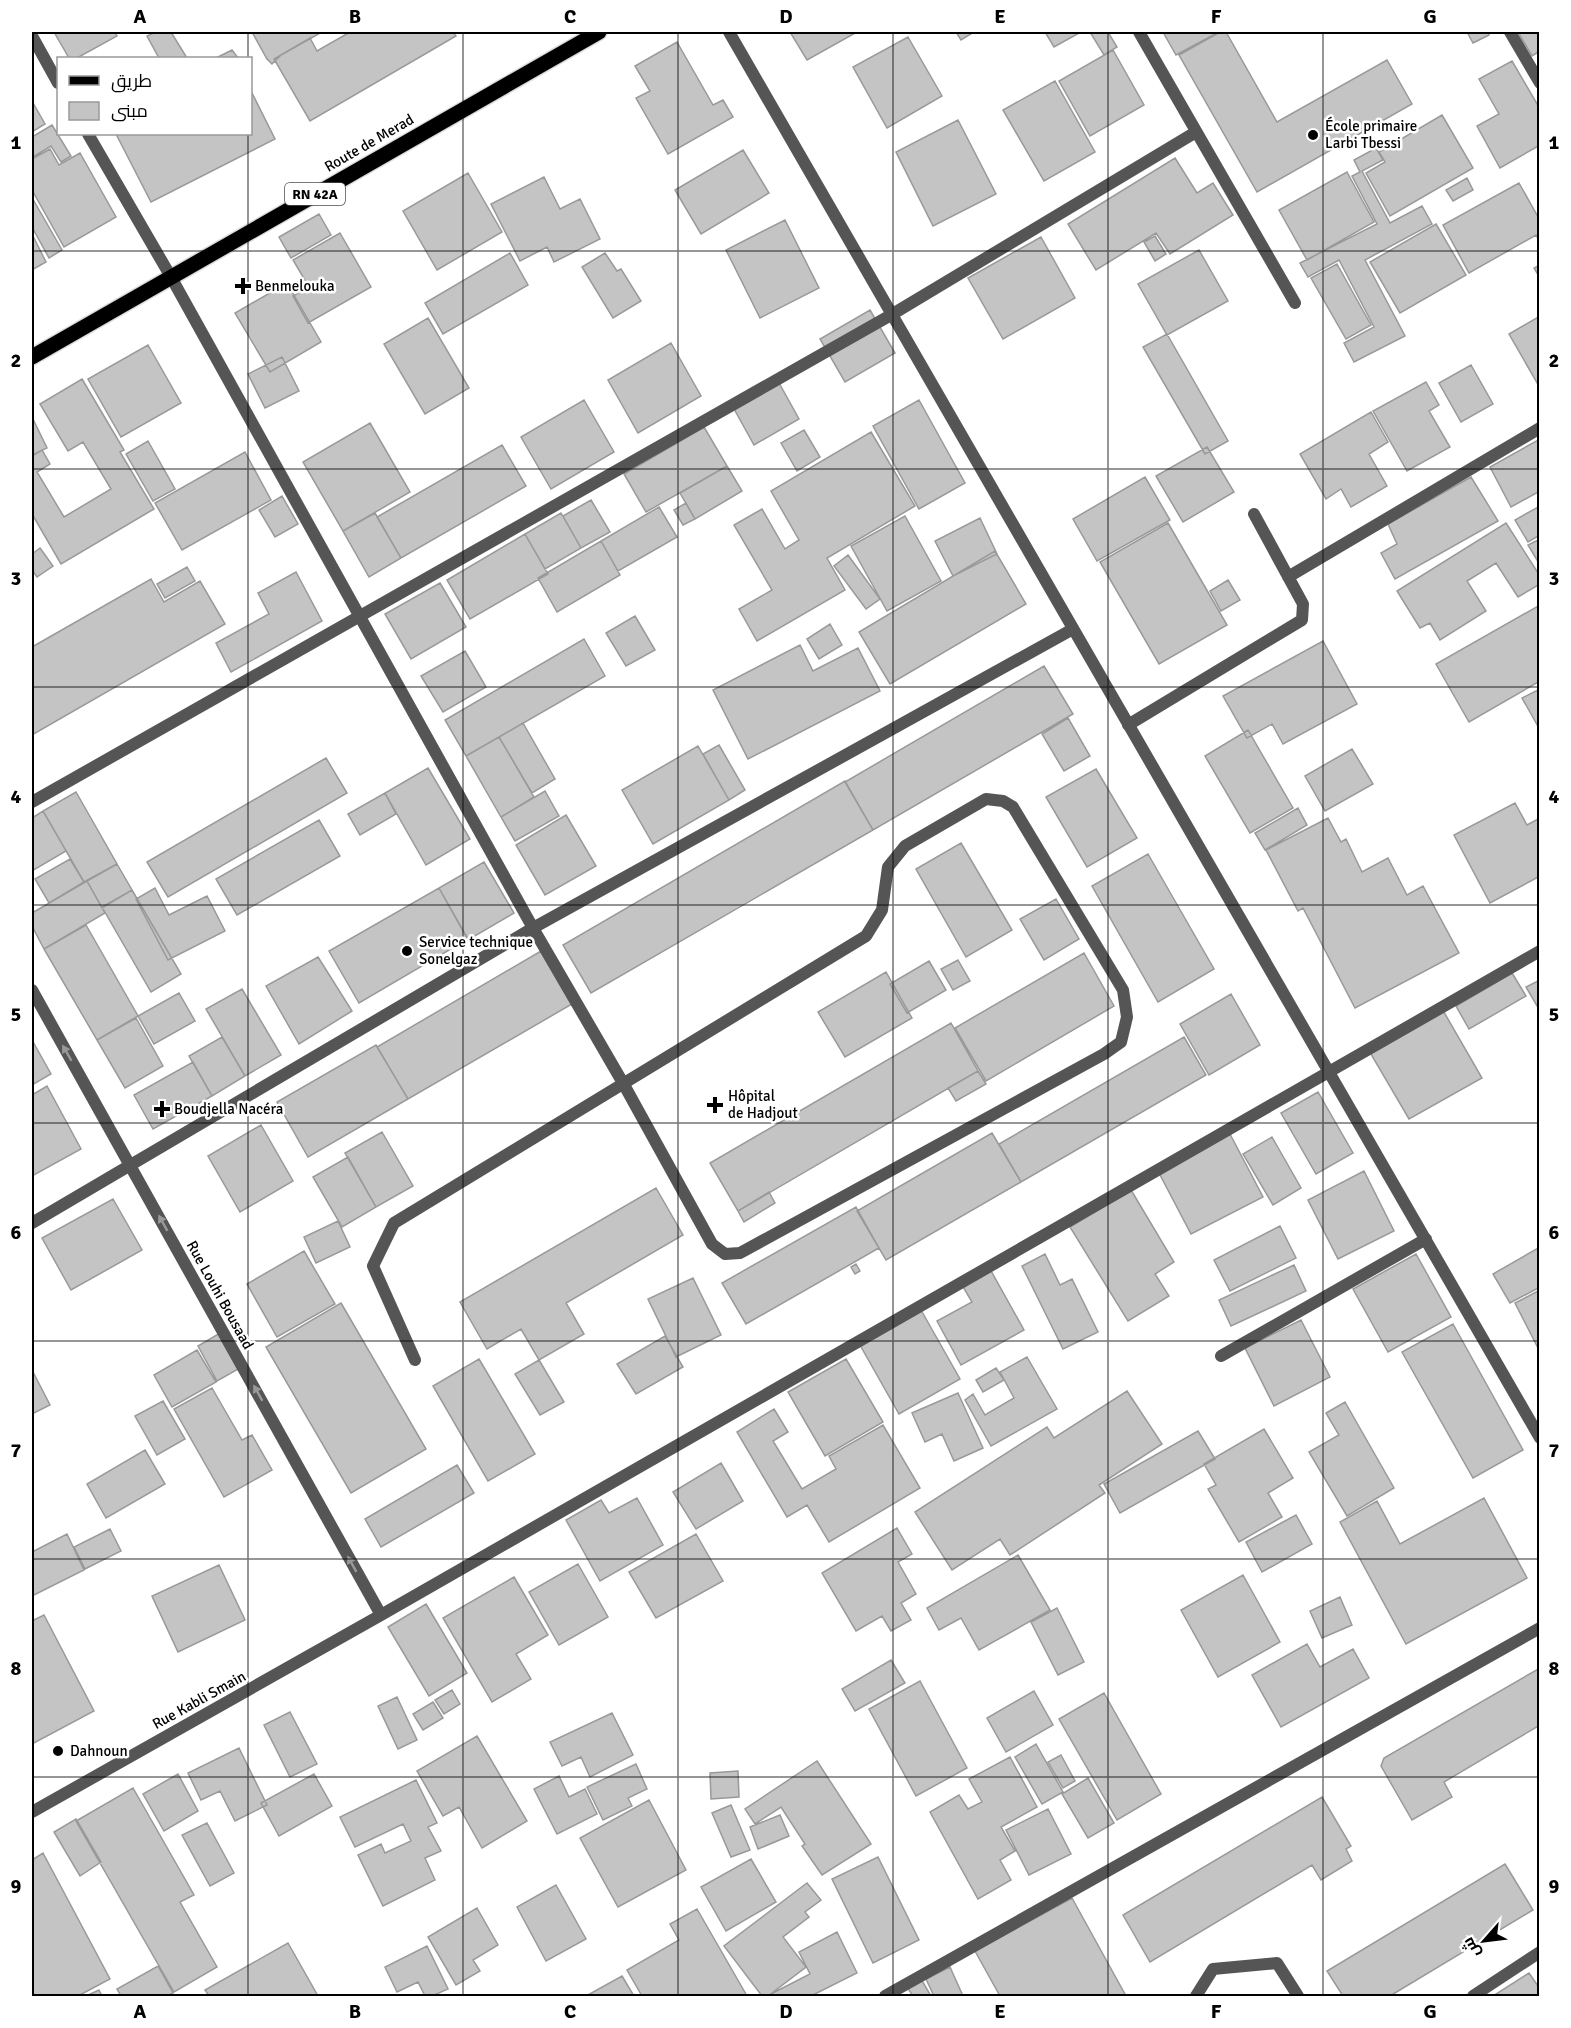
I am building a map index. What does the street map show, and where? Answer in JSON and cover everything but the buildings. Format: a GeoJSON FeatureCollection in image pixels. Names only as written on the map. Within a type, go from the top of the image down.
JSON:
{"type":"FeatureCollection","features":[{"type":"Feature","properties":{"kind":"main road","name":"Route de Merad"},"geometry":{"type":"LineString","coordinates":[[32,357],[599,32]]}},
{"type":"Feature","properties":{"kind":"street"},"geometry":{"type":"LineString","coordinates":[[729,32],[1539,1438]]}},
{"type":"Feature","properties":{"kind":"street"},"geometry":{"type":"LineString","coordinates":[[1139,32],[1295,303]]}},
{"type":"Feature","properties":{"kind":"street"},"geometry":{"type":"LineString","coordinates":[[1510,32],[1539,83]]}},
{"type":"Feature","properties":{"kind":"street"},"geometry":{"type":"LineString","coordinates":[[32,36],[57,81]]}},
{"type":"Feature","properties":{"kind":"street"},"geometry":{"type":"LineString","coordinates":[[32,802],[891,315],[1196,132]]}},
{"type":"Feature","properties":{"kind":"street"},"geometry":{"type":"LineString","coordinates":[[89,135],[171,277],[533,928],[623,1083],[712,1244],[725,1254],[740,1253],[1104,1054],[1121,1042],[1127,1017],[1123,990],[1013,807],[1004,801],[986,799],[905,846],[888,867],[882,910],[866,936],[623,1083],[394,1223],[373,1266],[416,1360]]}},
{"type":"Feature","properties":{"kind":"street"},"geometry":{"type":"LineString","coordinates":[[1288,577],[1539,428]]}},
{"type":"Feature","properties":{"kind":"street"},"geometry":{"type":"LineString","coordinates":[[1128,725],[1302,620],[1303,604],[1254,514]]}},
{"type":"Feature","properties":{"kind":"street"},"geometry":{"type":"LineString","coordinates":[[32,1223],[533,928],[1073,629]]}},
{"type":"Feature","properties":{"kind":"street","name":"Rue Kabli Smain"},"geometry":{"type":"LineString","coordinates":[[32,1812],[381,1615],[1539,951]]}},
{"type":"Feature","properties":{"kind":"street","name":"Rue Louhi Bousaad"},"geometry":{"type":"LineString","coordinates":[[32,990],[381,1615]]}},
{"type":"Feature","properties":{"kind":"street"},"geometry":{"type":"LineString","coordinates":[[1221,1356],[1426,1239]]}},
{"type":"Feature","properties":{"kind":"street"},"geometry":{"type":"LineString","coordinates":[[885,1996],[1539,1628]]}},
{"type":"Feature","properties":{"kind":"street"},"geometry":{"type":"LineString","coordinates":[[1473,1996],[1539,1952]]}},
{"type":"Feature","properties":{"kind":"street"},"geometry":{"type":"LineString","coordinates":[[1196,1996],[1213,1969],[1277,1963],[1298,1996]]}},
{"type":"Feature","properties":{"kind":"place","name":"École primaire Larbi Tbessi"},"geometry":{"type":"Point","coordinates":[1313,135]}},
{"type":"Feature","properties":{"kind":"place","name":"Benmelouka"},"geometry":{"type":"Point","coordinates":[243,286]}},
{"type":"Feature","properties":{"kind":"place","name":"Service technique Sonelgaz"},"geometry":{"type":"Point","coordinates":[407,951]}},
{"type":"Feature","properties":{"kind":"place","name":"Hôpital de Hadjout"},"geometry":{"type":"Point","coordinates":[715,1105]}},
{"type":"Feature","properties":{"kind":"place","name":"Boudjella Nacéra"},"geometry":{"type":"Point","coordinates":[162,1109]}},
{"type":"Feature","properties":{"kind":"place","name":"Dahnoun"},"geometry":{"type":"Point","coordinates":[58,1751]}}]}
